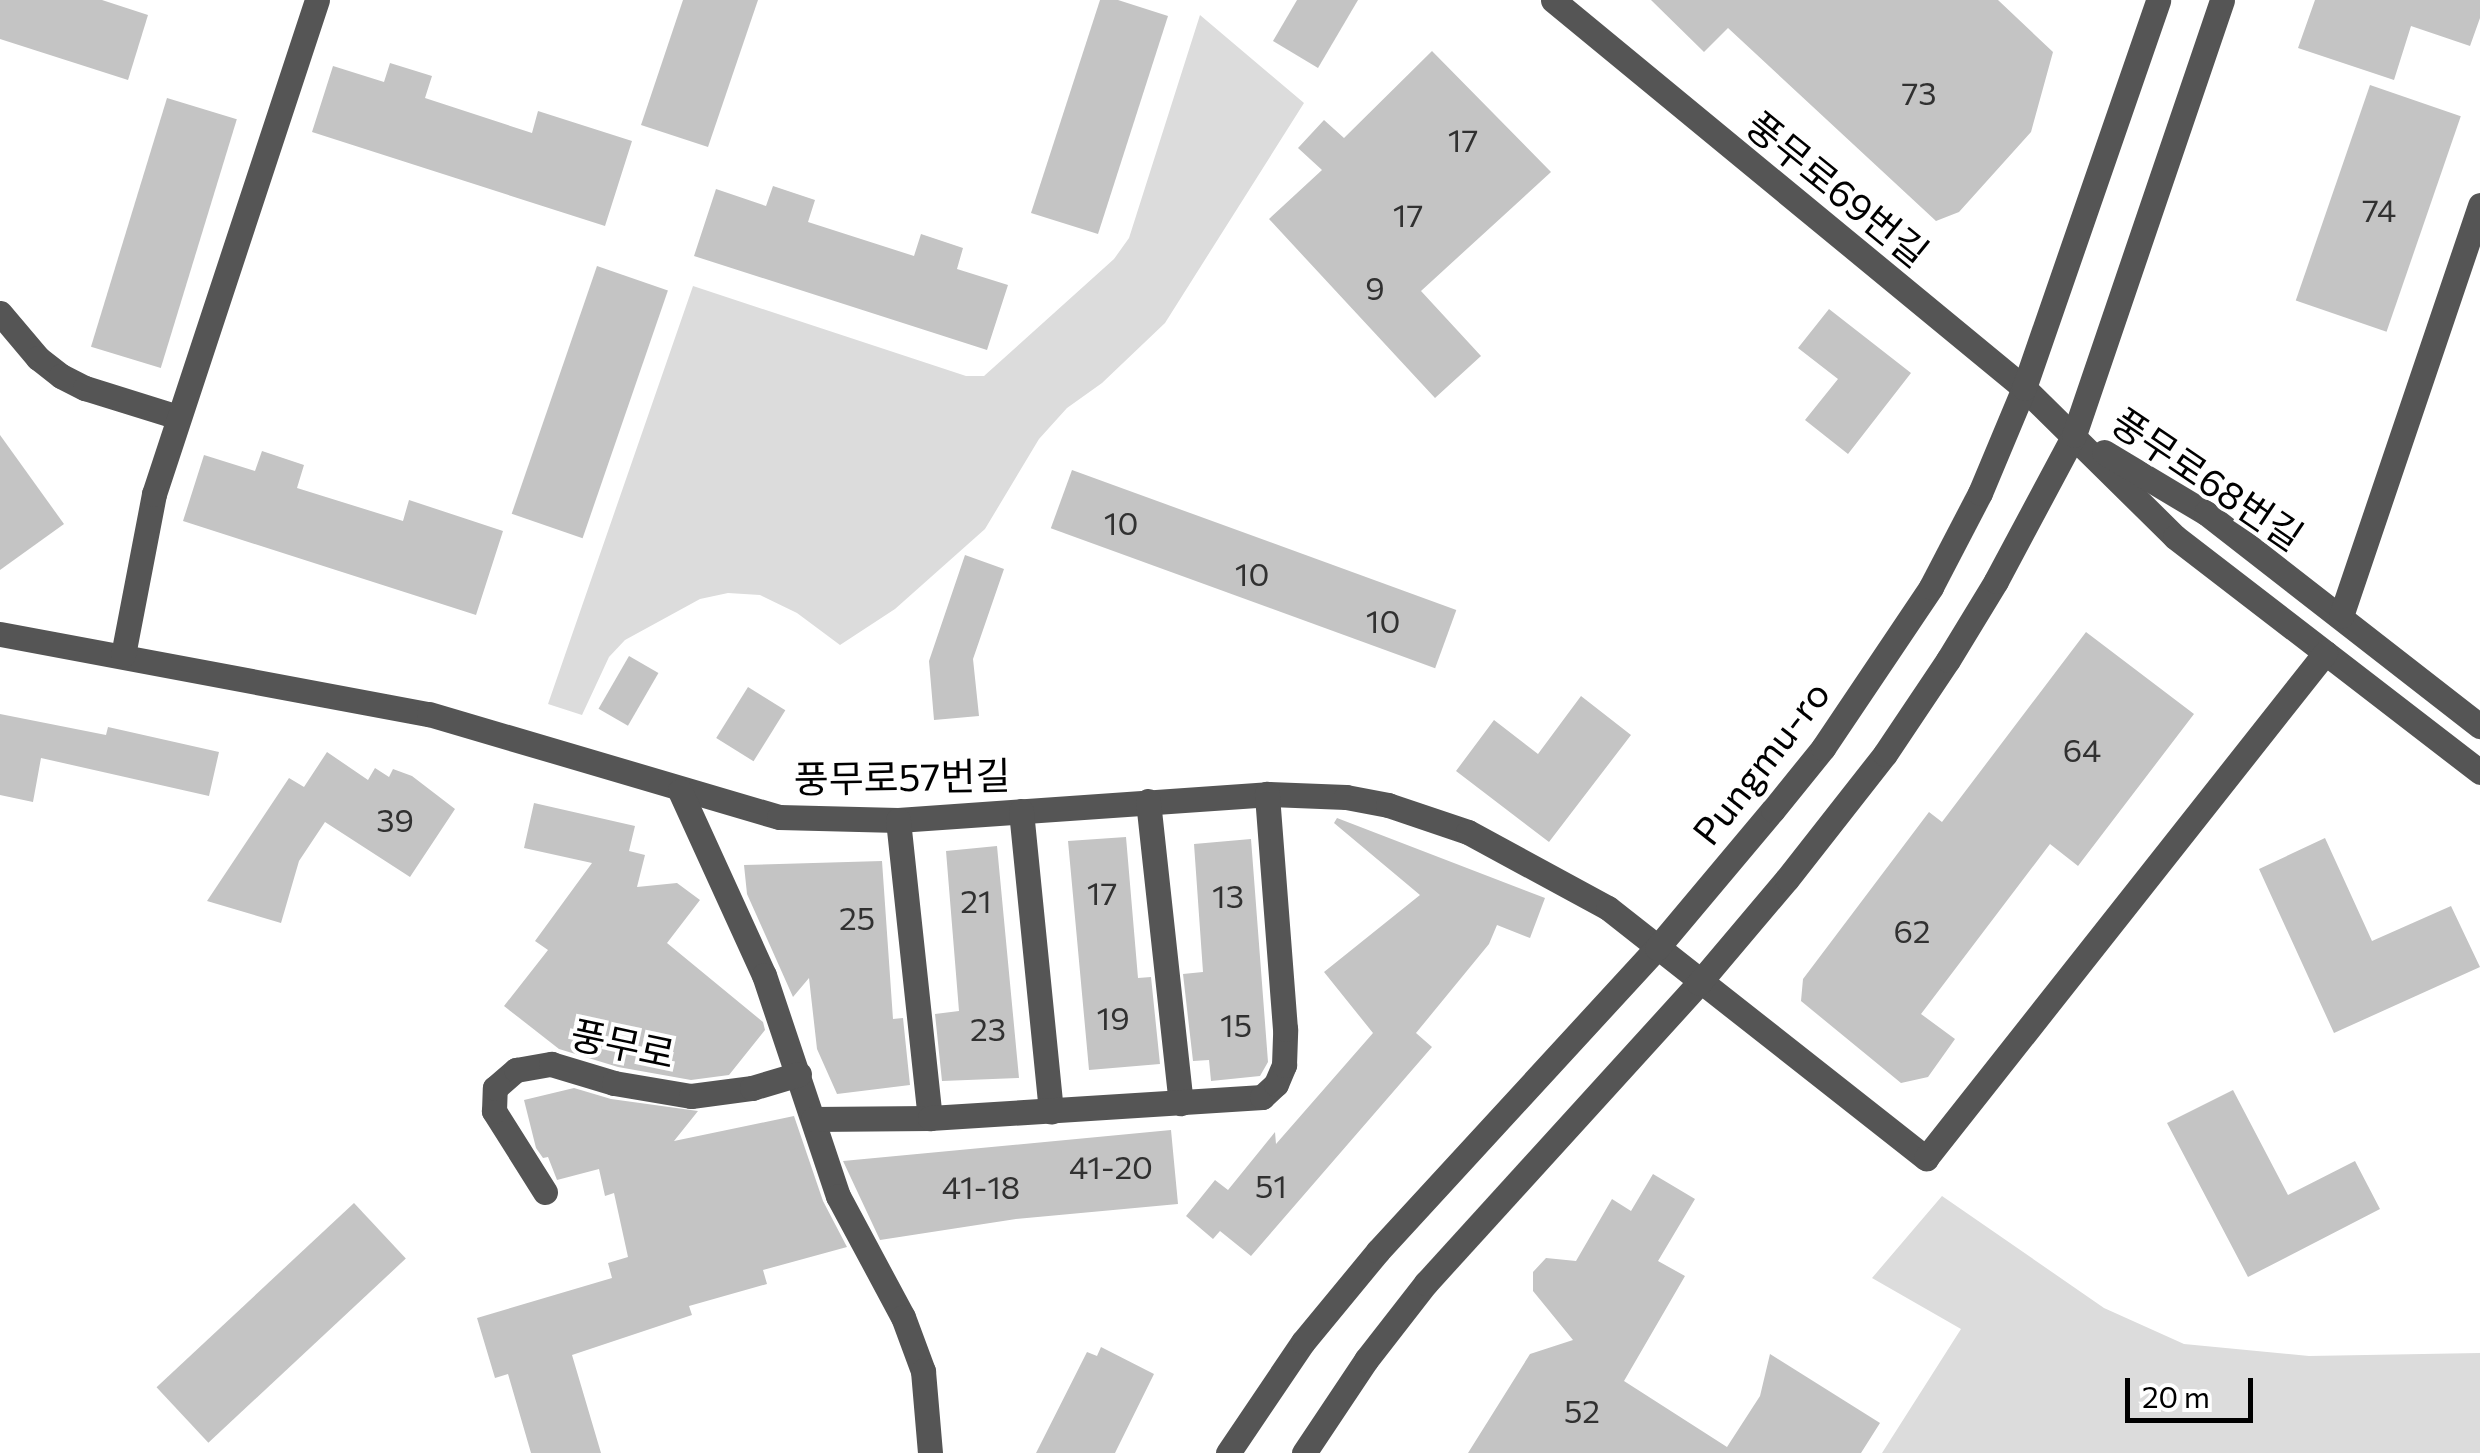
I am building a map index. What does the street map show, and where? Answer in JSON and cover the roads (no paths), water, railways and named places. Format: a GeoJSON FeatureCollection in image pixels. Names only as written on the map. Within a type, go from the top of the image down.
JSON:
{"type":"FeatureCollection","features":[{"type":"Feature","properties":{"kind":"street"},"geometry":{"type":"LineString","coordinates":[[123,654],[143,534],[317,0]]}},
{"type":"Feature","properties":{"kind":"street","name":"풍무로69번길"},"geometry":{"type":"LineString","coordinates":[[1553,0],[2024,388],[2074,434]]}},
{"type":"Feature","properties":{"kind":"street","name":"Pungmu-ro"},"geometry":{"type":"LineString","coordinates":[[1228,1453],[1304,1342],[1378,1250],[1657,948],[1823,748],[1931,587],[1980,493],[2024,388],[2158,0]]}},
{"type":"Feature","properties":{"kind":"street"},"geometry":{"type":"LineString","coordinates":[[1304,1453],[1366,1360],[1426,1283],[1699,983],[1885,754],[1996,581],[2074,434],[2222,0]]}},
{"type":"Feature","properties":{"kind":"street"},"geometry":{"type":"LineString","coordinates":[[2341,616],[2480,205]]}},
{"type":"Feature","properties":{"kind":"street"},"geometry":{"type":"LineString","coordinates":[[0,313],[38,358],[61,376],[178,418]]}},
{"type":"Feature","properties":{"kind":"street","name":"풍무로68번길"},"geometry":{"type":"LineString","coordinates":[[2074,434],[2206,513],[2480,726]]}},
{"type":"Feature","properties":{"kind":"street","name":"풍무로68번길"},"geometry":{"type":"LineString","coordinates":[[2074,434],[2175,537],[2480,772]]}},
{"type":"Feature","properties":{"kind":"street","name":"풍무로57번길"},"geometry":{"type":"LineString","coordinates":[[0,613],[8,636],[123,654],[430,714],[512,735],[680,791],[779,818],[898,820],[1266,794],[1346,797],[1414,813],[1468,832],[1571,885],[1926,1158],[2325,653]]}},
{"type":"Feature","properties":{"kind":"street"},"geometry":{"type":"LineString","coordinates":[[680,791],[764,975],[838,1196],[903,1317],[923,1371],[930,1453]]}},
{"type":"Feature","properties":{"kind":"street"},"geometry":{"type":"LineString","coordinates":[[812,1119],[930,1118],[1262,1097],[1276,1084],[1284,1065],[1285,1029],[1266,794]]}},
{"type":"Feature","properties":{"kind":"street"},"geometry":{"type":"LineString","coordinates":[[1148,801],[1180,1103]]}},
{"type":"Feature","properties":{"kind":"street"},"geometry":{"type":"LineString","coordinates":[[1021,811],[1051,1112]]}},
{"type":"Feature","properties":{"kind":"street"},"geometry":{"type":"LineString","coordinates":[[898,820],[930,1118]]}},
{"type":"Feature","properties":{"kind":"street","name":"풍무로"},"geometry":{"type":"LineString","coordinates":[[545,1192],[494,1111],[495,1088],[516,1070],[551,1064],[614,1083],[691,1096],[752,1088],[798,1074]]}}]}
